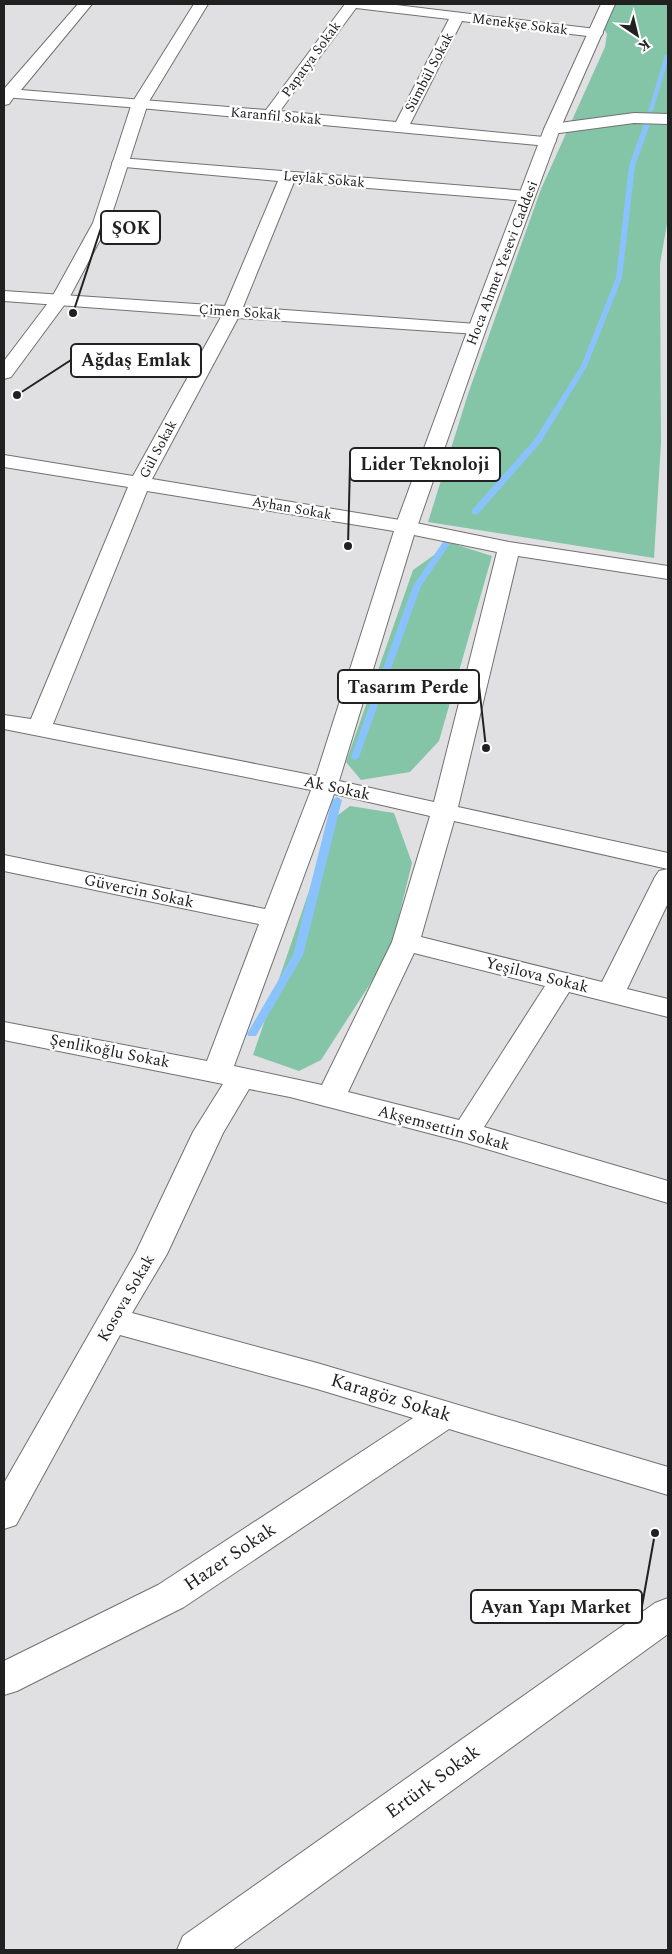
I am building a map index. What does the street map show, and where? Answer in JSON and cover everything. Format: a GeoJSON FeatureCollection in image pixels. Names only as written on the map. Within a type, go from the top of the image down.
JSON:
{"type":"FeatureCollection","features":[{"type":"Feature","properties":{"kind":"street"},"geometry":{"type":"LineString","coordinates":[[5,96],[85,4]]}},
{"type":"Feature","properties":{"kind":"street"},"geometry":{"type":"LineString","coordinates":[[4,373],[59,300],[101,223],[140,103],[201,4]]}},
{"type":"Feature","properties":{"kind":"street","name":"Menekşe Sokak"},"geometry":{"type":"LineString","coordinates":[[354,4],[596,33]]}},
{"type":"Feature","properties":{"kind":"street","name":"Papatya Sokak"},"geometry":{"type":"LineString","coordinates":[[270,115],[354,4]]}},
{"type":"Feature","properties":{"kind":"street","name":"Hoca Ahmet Yesevi Caddesi"},"geometry":{"type":"LineString","coordinates":[[325,785],[406,527],[477,329],[550,135],[608,4]]}},
{"type":"Feature","properties":{"kind":"street","name":"Sümbül Sokak"},"geometry":{"type":"LineString","coordinates":[[400,127],[458,16]]}},
{"type":"Feature","properties":{"kind":"street","name":"Karanfil Sokak"},"geometry":{"type":"LineString","coordinates":[[5,96],[140,103],[400,127],[550,135],[634,118],[668,119]]}},
{"type":"Feature","properties":{"kind":"street","name":"Leylak Sokak"},"geometry":{"type":"LineString","coordinates":[[120,163],[527,196]]}},
{"type":"Feature","properties":{"kind":"street","name":"Gül Sokak"},"geometry":{"type":"LineString","coordinates":[[39,728],[140,482],[232,312],[288,176]]}},
{"type":"Feature","properties":{"kind":"street","name":"Çimen Sokak"},"geometry":{"type":"LineString","coordinates":[[4,296],[477,329]]}},
{"type":"Feature","properties":{"kind":"street","name":"Ayhan Sokak"},"geometry":{"type":"LineString","coordinates":[[4,461],[406,527],[509,548],[668,572]]}},
{"type":"Feature","properties":{"kind":"street"},"geometry":{"type":"LineString","coordinates":[[331,1097],[406,942],[444,811],[509,548]]}},
{"type":"Feature","properties":{"kind":"street","name":"Ak Sokak"},"geometry":{"type":"LineString","coordinates":[[4,722],[325,785],[668,861]]}},
{"type":"Feature","properties":{"kind":"street","name":"Kosova Sokak"},"geometry":{"type":"LineString","coordinates":[[4,1515],[112,1320],[151,1254],[208,1132],[230,1074],[274,919],[325,785]]}},
{"type":"Feature","properties":{"kind":"street","name":"Güvercin Sokak"},"geometry":{"type":"LineString","coordinates":[[4,863],[274,919]]}},
{"type":"Feature","properties":{"kind":"street"},"geometry":{"type":"LineString","coordinates":[[611,993],[668,878]]}},
{"type":"Feature","properties":{"kind":"street","name":"Yeşilova Sokak"},"geometry":{"type":"LineString","coordinates":[[406,942],[668,1008]]}},
{"type":"Feature","properties":{"kind":"street"},"geometry":{"type":"LineString","coordinates":[[466,1132],[562,981]]}},
{"type":"Feature","properties":{"kind":"street","name":"Şenlikoğlu Sokak"},"geometry":{"type":"LineString","coordinates":[[4,1031],[230,1074]]}},
{"type":"Feature","properties":{"kind":"street","name":"Akşemsettin Sokak"},"geometry":{"type":"LineString","coordinates":[[230,1074],[331,1097],[466,1132],[668,1192]]}},
{"type":"Feature","properties":{"kind":"street","name":"Karagöz Sokak"},"geometry":{"type":"LineString","coordinates":[[112,1320],[316,1376],[668,1481]]}},
{"type":"Feature","properties":{"kind":"street","name":"Hazer Sokak"},"geometry":{"type":"LineString","coordinates":[[4,1679],[171,1596],[445,1414]]}},
{"type":"Feature","properties":{"kind":"street","name":"Ertürk Sokak"},"geometry":{"type":"LineString","coordinates":[[198,1950],[668,1614]]}},
{"type":"Feature","properties":{"kind":"green space"},"geometry":{"type":"Polygon","coordinates":[[[611,4],[668,4],[668,218],[660,264],[661,443],[654,558],[428,522],[468,394],[541,189],[605,47],[607,34],[603,28],[611,4]]]}},
{"type":"Feature","properties":{"kind":"green space"},"geometry":{"type":"Polygon","coordinates":[[[451,543],[492,556],[439,741],[410,772],[361,780],[346,762],[413,570],[451,543]]]}},
{"type":"Feature","properties":{"kind":"green space"},"geometry":{"type":"Polygon","coordinates":[[[350,806],[394,813],[412,863],[390,953],[321,1060],[299,1071],[253,1055],[334,818],[350,806]]]}},
{"type":"Feature","properties":{"kind":"waterway"},"geometry":{"type":"LineString","coordinates":[[650,111],[667,56]]}},
{"type":"Feature","properties":{"kind":"waterway"},"geometry":{"type":"LineString","coordinates":[[475,512],[538,440],[584,366],[619,278],[632,166],[647,124]]}},
{"type":"Feature","properties":{"kind":"waterway"},"geometry":{"type":"LineString","coordinates":[[355,757],[417,586],[450,538]]}},
{"type":"Feature","properties":{"kind":"waterway"},"geometry":{"type":"LineString","coordinates":[[252,1034],[298,955],[337,800]]}},
{"type":"Feature","properties":{"kind":"place","name":"ŞOK"},"geometry":{"type":"Point","coordinates":[73,313]}},
{"type":"Feature","properties":{"kind":"place","name":"Ağdaş Emlak"},"geometry":{"type":"Point","coordinates":[17,395]}},
{"type":"Feature","properties":{"kind":"place","name":"Lider Teknoloji"},"geometry":{"type":"Point","coordinates":[348,546]}},
{"type":"Feature","properties":{"kind":"place","name":"Tasarım Perde"},"geometry":{"type":"Point","coordinates":[486,748]}},
{"type":"Feature","properties":{"kind":"place","name":"Ayan Yapı Market"},"geometry":{"type":"Point","coordinates":[655,1533]}}]}
